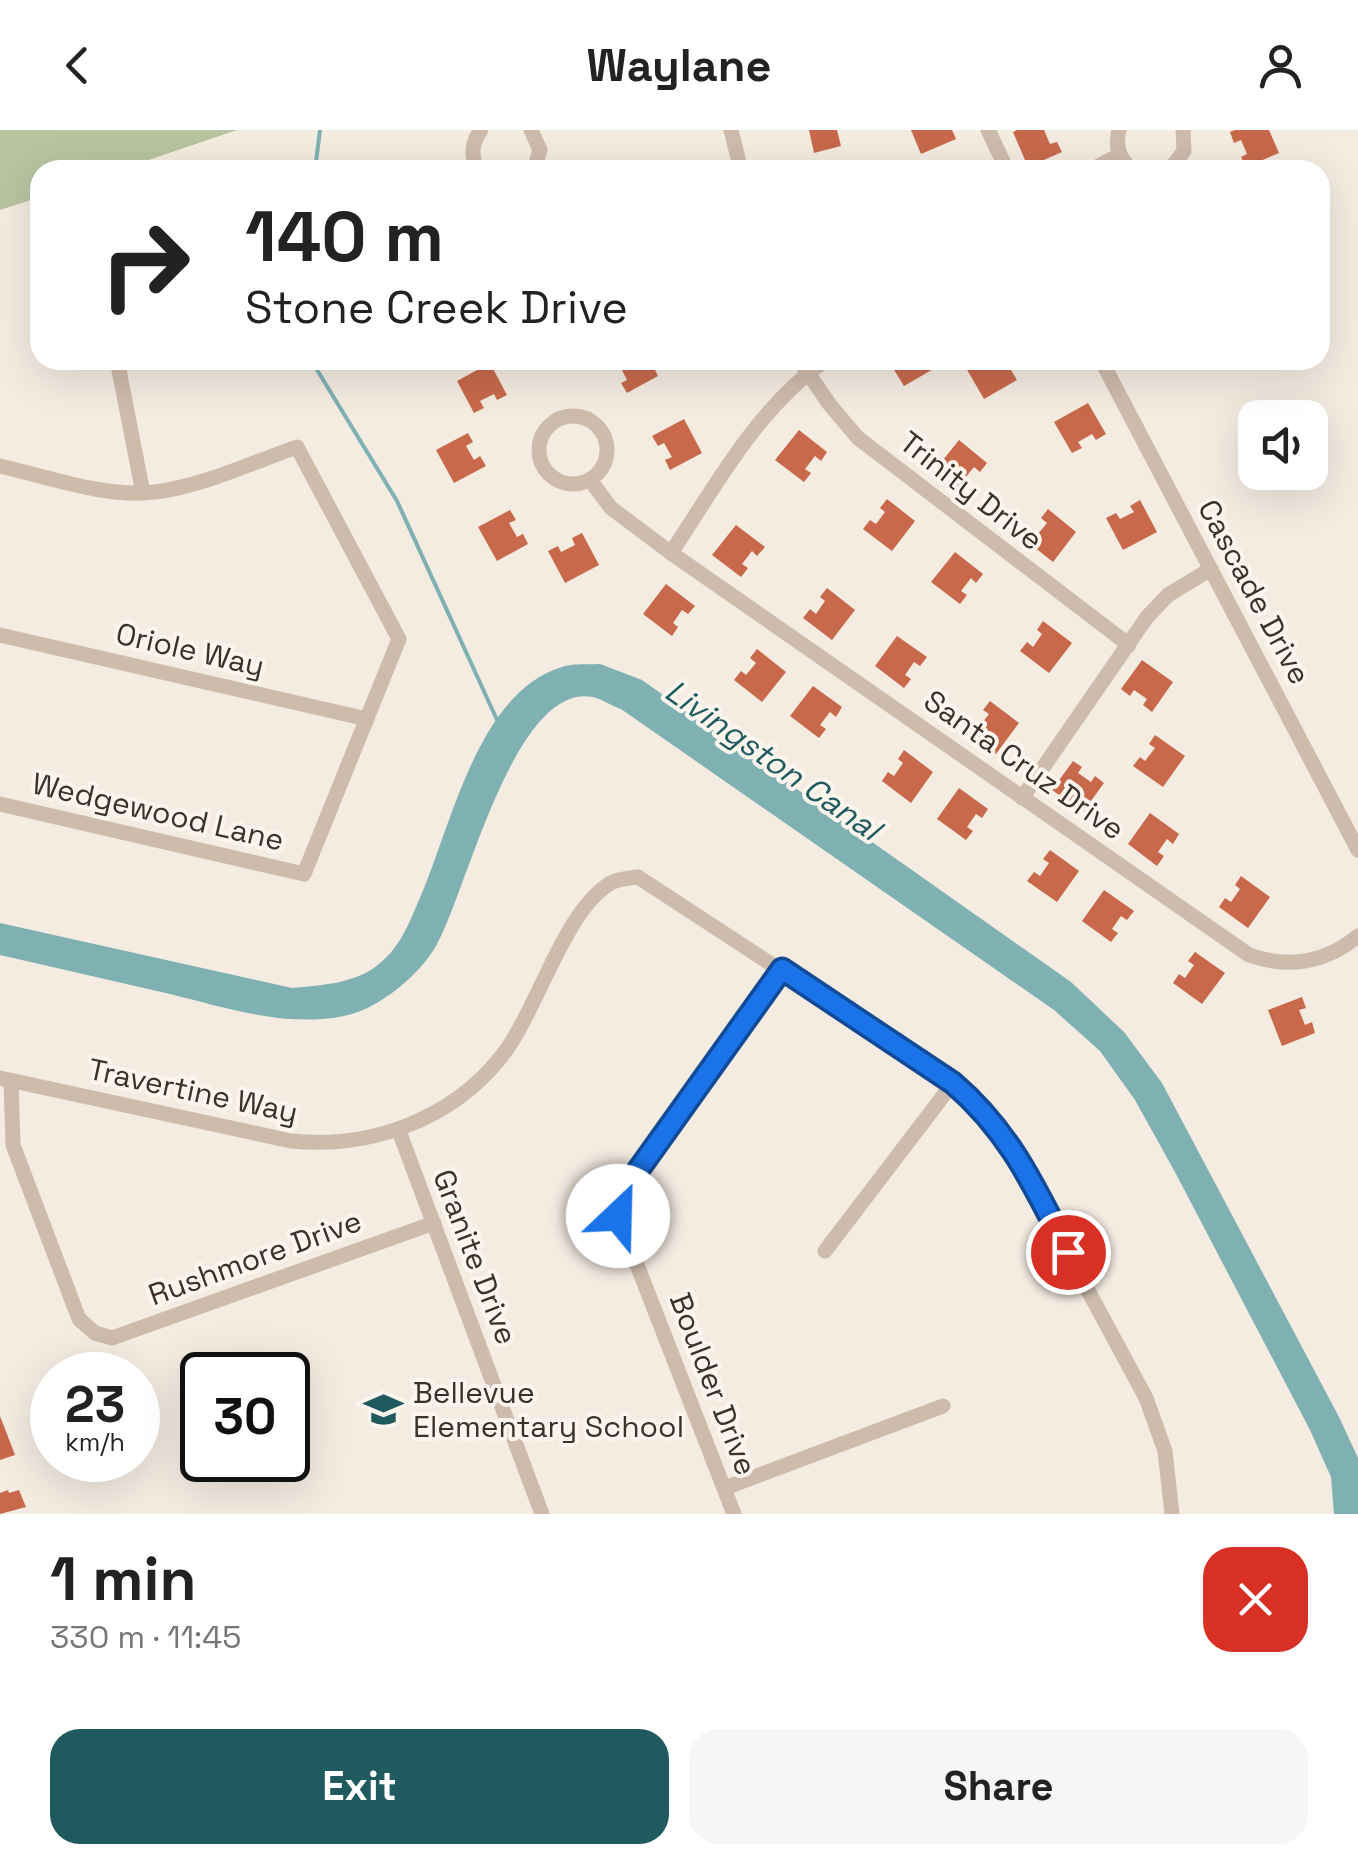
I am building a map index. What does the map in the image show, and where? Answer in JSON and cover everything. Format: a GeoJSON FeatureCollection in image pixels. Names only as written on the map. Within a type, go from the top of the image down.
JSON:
{"type":"FeatureCollection","features":[{"type":"Feature","properties":{"kind":"street"},"geometry":{"type":"LineString","coordinates":[[474,160],[473,143],[481,130]]}},
{"type":"Feature","properties":{"kind":"street"},"geometry":{"type":"LineString","coordinates":[[531,130],[540,150],[537,160]]}},
{"type":"Feature","properties":{"kind":"street"},"geometry":{"type":"LineString","coordinates":[[731,130],[738,160]]}},
{"type":"Feature","properties":{"kind":"street"},"geometry":{"type":"LineString","coordinates":[[988,130],[1002,160]]}},
{"type":"Feature","properties":{"kind":"street"},"geometry":{"type":"LineString","coordinates":[[1118,130],[1116,144],[1124,160]]}},
{"type":"Feature","properties":{"kind":"street"},"geometry":{"type":"LineString","coordinates":[[1177,160],[1184,151],[1183,130]]}},
{"type":"Feature","properties":{"kind":"street"},"geometry":{"type":"LineString","coordinates":[[1110,160],[1120,155]]}},
{"type":"Feature","properties":{"kind":"street"},"geometry":{"type":"LineString","coordinates":[[120,370],[143,493]]}},
{"type":"Feature","properties":{"kind":"street"},"geometry":{"type":"LineString","coordinates":[[671,553],[746,440],[800,370]]}},
{"type":"Feature","properties":{"kind":"street","name":"Trinity Drive"},"geometry":{"type":"LineString","coordinates":[[806,370],[858,438],[1129,645]]}},
{"type":"Feature","properties":{"kind":"street","name":"Cascade Drive"},"geometry":{"type":"LineString","coordinates":[[1107,370],[1358,850]]}},
{"type":"Feature","properties":{"kind":"street"},"geometry":{"type":"LineString","coordinates":[[578,416],[590,420],[605,438],[606,458],[590,480],[564,483],[545,470],[540,460],[540,439],[558,419],[578,416]]}},
{"type":"Feature","properties":{"kind":"street"},"geometry":{"type":"LineString","coordinates":[[0,466],[99,489],[143,493],[188,485],[297,447],[400,639],[367,719]]}},
{"type":"Feature","properties":{"kind":"street","name":"Santa Cruz Drive"},"geometry":{"type":"LineString","coordinates":[[590,480],[611,508],[671,553],[1249,955],[1289,964],[1316,961],[1358,936]]}},
{"type":"Feature","properties":{"kind":"street"},"geometry":{"type":"LineString","coordinates":[[1022,798],[1147,617],[1168,595],[1212,570]]}},
{"type":"Feature","properties":{"kind":"street","name":"Oriole Way"},"geometry":{"type":"LineString","coordinates":[[0,635],[367,719]]}},
{"type":"Feature","properties":{"kind":"street","name":"Wedgewood Lane"},"geometry":{"type":"LineString","coordinates":[[0,804],[304,874],[367,719]]}},
{"type":"Feature","properties":{"kind":"street","name":"Travertine Way"},"geometry":{"type":"LineString","coordinates":[[6,1080],[291,1142],[318,1144],[399,1131],[466,1094],[502,1056],[581,910],[610,882],[638,877],[782,969]]}},
{"type":"Feature","properties":{"kind":"street"},"geometry":{"type":"LineString","coordinates":[[782,969],[953,1083],[996,1123],[1146,1398],[1165,1451],[1172,1514]]}},
{"type":"Feature","properties":{"kind":"street","name":"Boulder Drive"},"geometry":{"type":"LineString","coordinates":[[734,1514],[618,1216],[624,1190],[782,969]]}},
{"type":"Feature","properties":{"kind":"street","name":"Rushmore Drive"},"geometry":{"type":"LineString","coordinates":[[6,1080],[12,1146],[79,1319],[95,1334],[112,1338],[434,1224]]}},
{"type":"Feature","properties":{"kind":"street"},"geometry":{"type":"LineString","coordinates":[[824,1251],[953,1083]]}},
{"type":"Feature","properties":{"kind":"street","name":"Granite Drive"},"geometry":{"type":"LineString","coordinates":[[399,1131],[542,1514]]}},
{"type":"Feature","properties":{"kind":"street"},"geometry":{"type":"LineString","coordinates":[[725,1488],[943,1406]]}},
{"type":"Feature","properties":{"kind":"green space"},"geometry":{"type":"Polygon","coordinates":[[[0,130],[237,130],[148,160],[30,160],[30,200],[0,210],[0,130]]]}},
{"type":"Feature","properties":{"kind":"water"},"geometry":{"type":"Polygon","coordinates":[[[600,664],[642,680],[1071,982],[1124,1032],[1162,1083],[1339,1417],[1358,1458],[1358,1514],[1334,1514],[1331,1477],[1310,1430],[1135,1100],[1100,1051],[1054,1010],[621,709],[600,699],[565,701],[539,722],[496,796],[436,946],[398,988],[361,1011],[303,1020],[258,1015],[0,955],[0,923],[292,988],[360,976],[387,957],[405,931],[472,763],[509,703],[533,681],[562,667],[600,664]]]}},
{"type":"Feature","properties":{"kind":"building"},"geometry":{"type":"Polygon","coordinates":[[[809,130],[837,130],[841,146],[814,153],[809,130]]]}},
{"type":"Feature","properties":{"kind":"building"},"geometry":{"type":"Polygon","coordinates":[[[911,130],[952,130],[956,139],[921,154],[911,130]]]}},
{"type":"Feature","properties":{"kind":"building"},"geometry":{"type":"Polygon","coordinates":[[[1044,130],[1050,144],[1057,142],[1062,152],[1044,160],[1025,160],[1013,132],[1044,130]]]}},
{"type":"Feature","properties":{"kind":"building"},"geometry":{"type":"Polygon","coordinates":[[[1269,130],[1279,153],[1262,160],[1242,160],[1247,154],[1241,140],[1234,143],[1230,132],[1269,130]]]}},
{"type":"Feature","properties":{"kind":"building"},"geometry":{"type":"Polygon","coordinates":[[[477,370],[494,370],[507,395],[497,400],[494,394],[480,401],[484,408],[474,413],[457,381],[477,370]]]}},
{"type":"Feature","properties":{"kind":"building"},"geometry":{"type":"Polygon","coordinates":[[[622,370],[655,370],[658,376],[627,393],[621,383],[627,380],[622,370]]]}},
{"type":"Feature","properties":{"kind":"building"},"geometry":{"type":"Polygon","coordinates":[[[894,370],[932,370],[904,386],[894,370]]]}},
{"type":"Feature","properties":{"kind":"building"},"geometry":{"type":"Polygon","coordinates":[[[967,370],[1011,370],[1017,380],[984,399],[967,370]]]}},
{"type":"Feature","properties":{"kind":"building"},"geometry":{"type":"Polygon","coordinates":[[[1088,403],[1106,434],[1096,440],[1092,434],[1078,442],[1082,448],[1072,453],[1054,422],[1088,403]]]}},
{"type":"Feature","properties":{"kind":"building"},"geometry":{"type":"Polygon","coordinates":[[[684,419],[702,453],[670,470],[665,460],[672,457],[664,443],[658,446],[652,436],[684,419]]]}},
{"type":"Feature","properties":{"kind":"building"},"geometry":{"type":"Polygon","coordinates":[[[799,430],[827,452],[821,461],[815,456],[805,469],[811,473],[804,482],[775,460],[799,430]]]}},
{"type":"Feature","properties":{"kind":"building"},"geometry":{"type":"Polygon","coordinates":[[[468,433],[473,442],[466,446],[474,460],[480,456],[486,466],[454,483],[436,450],[468,433]]]}},
{"type":"Feature","properties":{"kind":"building"},"geometry":{"type":"Polygon","coordinates":[[[959,440],[987,463],[980,472],[974,467],[964,479],[970,484],[963,493],[935,470],[959,440]]]}},
{"type":"Feature","properties":{"kind":"building"},"geometry":{"type":"Polygon","coordinates":[[[887,499],[915,521],[892,551],[863,529],[870,520],[876,524],[885,512],[880,508],[887,499]]]}},
{"type":"Feature","properties":{"kind":"building"},"geometry":{"type":"Polygon","coordinates":[[[1140,500],[1157,532],[1123,550],[1106,518],[1116,513],[1120,519],[1134,512],[1130,506],[1140,500]]]}},
{"type":"Feature","properties":{"kind":"building"},"geometry":{"type":"Polygon","coordinates":[[[1048,509],[1076,532],[1053,562],[1024,539],[1031,531],[1037,535],[1047,523],[1041,518],[1048,509]]]}},
{"type":"Feature","properties":{"kind":"building"},"geometry":{"type":"Polygon","coordinates":[[[510,510],[516,520],[509,523],[517,537],[523,534],[528,544],[497,561],[478,527],[510,510]]]}},
{"type":"Feature","properties":{"kind":"building"},"geometry":{"type":"Polygon","coordinates":[[[736,525],[765,547],[757,556],[752,551],[742,564],[748,568],[741,577],[712,555],[736,525]]]}},
{"type":"Feature","properties":{"kind":"building"},"geometry":{"type":"Polygon","coordinates":[[[582,533],[599,565],[565,583],[548,551],[558,546],[561,552],[575,545],[572,538],[582,533]]]}},
{"type":"Feature","properties":{"kind":"building"},"geometry":{"type":"Polygon","coordinates":[[[955,552],[983,574],[976,583],[971,578],[961,591],[967,595],[960,604],[931,582],[955,552]]]}},
{"type":"Feature","properties":{"kind":"building"},"geometry":{"type":"Polygon","coordinates":[[[666,584],[695,606],[688,614],[682,610],[673,623],[678,627],[672,636],[643,614],[666,584]]]}},
{"type":"Feature","properties":{"kind":"building"},"geometry":{"type":"Polygon","coordinates":[[[827,588],[855,610],[832,640],[803,618],[810,609],[816,614],[825,601],[820,597],[827,588]]]}},
{"type":"Feature","properties":{"kind":"building"},"geometry":{"type":"Polygon","coordinates":[[[1043,621],[1072,643],[1049,673],[1020,651],[1027,642],[1033,647],[1042,634],[1037,630],[1043,621]]]}},
{"type":"Feature","properties":{"kind":"building"},"geometry":{"type":"Polygon","coordinates":[[[897,636],[927,657],[920,666],[914,662],[905,675],[911,679],[904,688],[875,666],[897,636]]]}},
{"type":"Feature","properties":{"kind":"building"},"geometry":{"type":"Polygon","coordinates":[[[757,649],[786,672],[762,702],[734,680],[741,671],[746,675],[756,663],[750,658],[757,649]]]}},
{"type":"Feature","properties":{"kind":"building"},"geometry":{"type":"Polygon","coordinates":[[[1142,660],[1173,682],[1152,712],[1143,705],[1147,699],[1134,690],[1130,696],[1121,689],[1142,660]]]}},
{"type":"Feature","properties":{"kind":"building"},"geometry":{"type":"Polygon","coordinates":[[[813,686],[842,707],[836,717],[830,712],[820,725],[826,729],[819,738],[790,716],[813,686]]]}},
{"type":"Feature","properties":{"kind":"building"},"geometry":{"type":"Polygon","coordinates":[[[990,701],[1019,723],[996,754],[967,732],[974,723],[979,727],[989,714],[983,710],[990,701]]]}},
{"type":"Feature","properties":{"kind":"building"},"geometry":{"type":"Polygon","coordinates":[[[1155,735],[1185,756],[1163,787],[1133,766],[1140,757],[1145,761],[1155,748],[1149,744],[1155,735]]]}},
{"type":"Feature","properties":{"kind":"building"},"geometry":{"type":"Polygon","coordinates":[[[904,750],[933,772],[911,803],[882,781],[888,772],[894,776],[903,763],[898,759],[904,750]]]}},
{"type":"Feature","properties":{"kind":"building"},"geometry":{"type":"Polygon","coordinates":[[[1073,761],[1082,767],[1078,773],[1091,782],[1095,776],[1104,783],[1083,812],[1052,790],[1073,761]]]}},
{"type":"Feature","properties":{"kind":"building"},"geometry":{"type":"Polygon","coordinates":[[[959,788],[988,809],[982,818],[976,814],[967,827],[973,831],[966,840],[937,819],[959,788]]]}},
{"type":"Feature","properties":{"kind":"building"},"geometry":{"type":"Polygon","coordinates":[[[1150,813],[1179,834],[1173,844],[1167,839],[1158,852],[1164,856],[1157,866],[1128,844],[1150,813]]]}},
{"type":"Feature","properties":{"kind":"building"},"geometry":{"type":"Polygon","coordinates":[[[1050,850],[1079,871],[1057,902],[1027,881],[1034,872],[1040,876],[1049,863],[1043,859],[1050,850]]]}},
{"type":"Feature","properties":{"kind":"building"},"geometry":{"type":"Polygon","coordinates":[[[1241,876],[1270,897],[1248,928],[1219,907],[1225,898],[1231,902],[1240,889],[1235,885],[1241,876]]]}},
{"type":"Feature","properties":{"kind":"building"},"geometry":{"type":"Polygon","coordinates":[[[1104,890],[1134,911],[1127,920],[1121,916],[1112,929],[1118,933],[1111,942],[1082,921],[1104,890]]]}},
{"type":"Feature","properties":{"kind":"building"},"geometry":{"type":"Polygon","coordinates":[[[1195,952],[1225,973],[1202,1004],[1173,983],[1179,974],[1185,978],[1194,965],[1188,961],[1195,952]]]}},
{"type":"Feature","properties":{"kind":"building"},"geometry":{"type":"Polygon","coordinates":[[[1302,997],[1306,1008],[1299,1010],[1305,1025],[1312,1022],[1315,1033],[1282,1046],[1268,1010],[1302,997]]]}},
{"type":"Feature","properties":{"kind":"building"},"geometry":{"type":"Polygon","coordinates":[[[0,1416],[15,1455],[0,1460],[0,1416]]]}},
{"type":"Feature","properties":{"kind":"building"},"geometry":{"type":"Polygon","coordinates":[[[19,1490],[26,1507],[0,1514],[0,1493],[19,1490]]]}},
{"type":"Feature","properties":{"kind":"waterway"},"geometry":{"type":"LineString","coordinates":[[316,160],[320,130]]}},
{"type":"Feature","properties":{"kind":"waterway"},"geometry":{"type":"LineString","coordinates":[[317,370],[397,501],[498,722]]}},
{"type":"Feature","properties":{"kind":"place","name":"Bellevue Elementary School"},"geometry":{"type":"Point","coordinates":[383,1410]}},
{"type":"Feature","properties":{"kind":"route"},"geometry":{"type":"LineString","coordinates":[[618,1216],[624,1190],[782,969],[953,1083],[975,1102],[1007,1140],[1068,1252]]}},
{"type":"Feature","properties":{"kind":"water label","name":"Livingston Canal"},"geometry":{"type":"Point","coordinates":[773,760]}}]}
